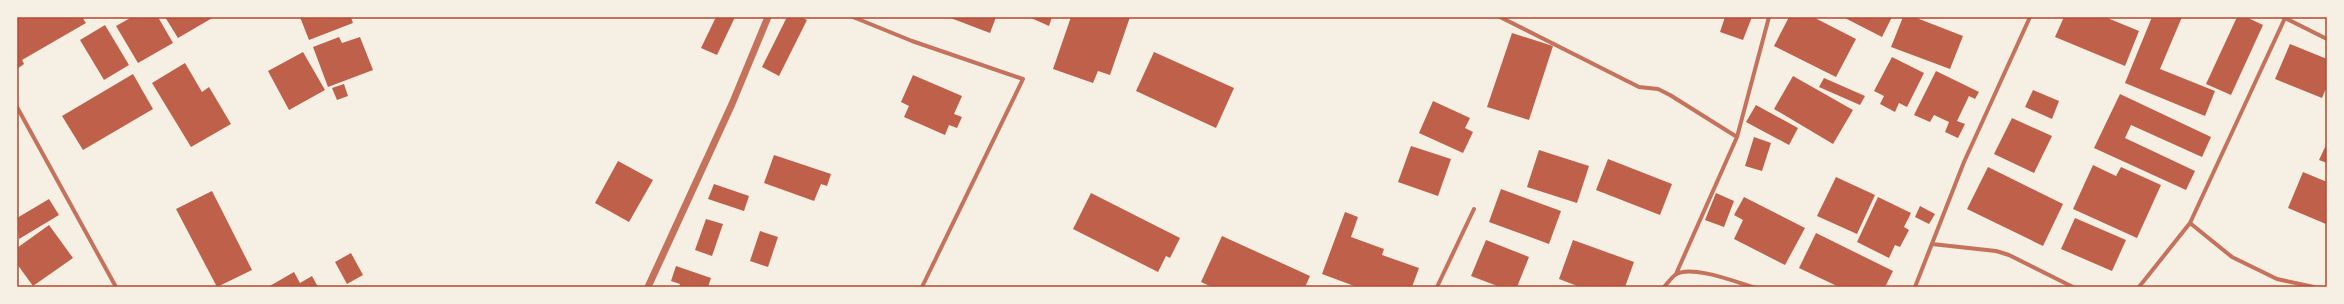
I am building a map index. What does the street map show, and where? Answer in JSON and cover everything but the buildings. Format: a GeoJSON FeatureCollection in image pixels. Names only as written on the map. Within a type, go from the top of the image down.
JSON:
{"type":"FeatureCollection","features":[{"type":"Feature","properties":{"kind":"street"},"geometry":{"type":"LineString","coordinates":[[648,287],[732,104],[768,17]]}},
{"type":"Feature","properties":{"kind":"street"},"geometry":{"type":"LineString","coordinates":[[854,17],[912,41],[1023,79],[922,287]]}},
{"type":"Feature","properties":{"kind":"street"},"geometry":{"type":"LineString","coordinates":[[1500,17],[1638,87],[1658,89],[1670,95],[1737,137]]}},
{"type":"Feature","properties":{"kind":"street"},"geometry":{"type":"LineString","coordinates":[[1664,287],[1676,274],[1737,137],[1769,17]]}},
{"type":"Feature","properties":{"kind":"street"},"geometry":{"type":"LineString","coordinates":[[1915,287],[1964,162],[2030,17]]}},
{"type":"Feature","properties":{"kind":"street"},"geometry":{"type":"LineString","coordinates":[[2139,287],[2190,223],[2284,18],[2327,39]]}},
{"type":"Feature","properties":{"kind":"street"},"geometry":{"type":"LineString","coordinates":[[17,108],[116,287]]}},
{"type":"Feature","properties":{"kind":"street"},"geometry":{"type":"LineString","coordinates":[[1437,287],[1474,209]]}},
{"type":"Feature","properties":{"kind":"street"},"geometry":{"type":"LineString","coordinates":[[2190,223],[2232,257],[2277,279],[2314,287]]}},
{"type":"Feature","properties":{"kind":"street"},"geometry":{"type":"LineString","coordinates":[[1932,244],[1996,251],[2009,255],[2073,287]]}},
{"type":"Feature","properties":{"kind":"street"},"geometry":{"type":"LineString","coordinates":[[1676,274],[1706,273],[1753,287]]}}]}
